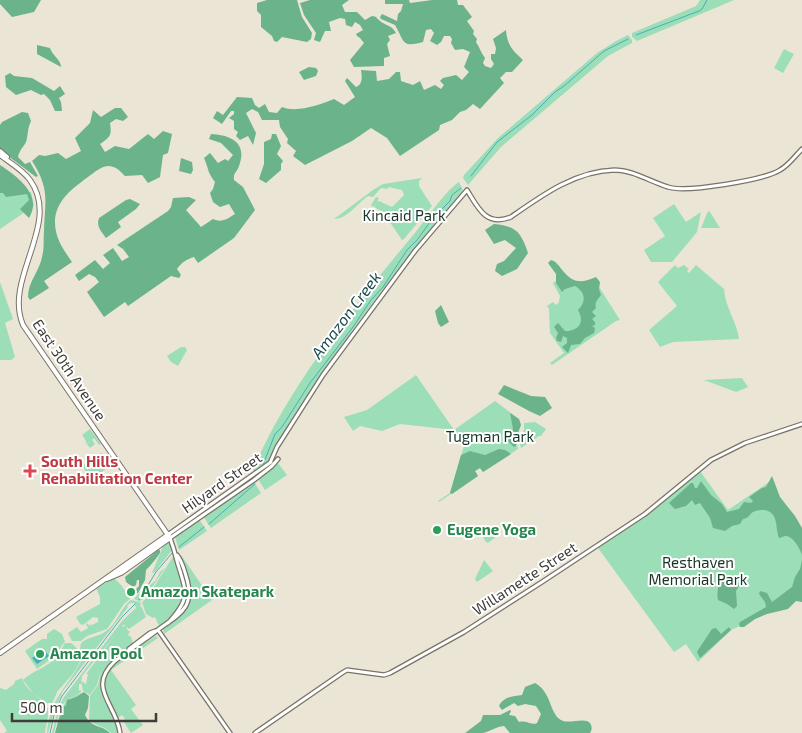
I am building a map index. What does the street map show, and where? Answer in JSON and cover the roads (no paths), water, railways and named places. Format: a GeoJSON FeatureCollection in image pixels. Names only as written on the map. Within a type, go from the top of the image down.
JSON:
{"type":"FeatureCollection","features":[{"type":"Feature","properties":{"kind":"main road"},"geometry":{"type":"LineString","coordinates":[[270,463],[293,420],[327,370],[416,251],[467,190],[483,214],[494,219],[503,220],[511,217],[555,188],[593,174],[620,171],[670,188],[686,190],[703,188],[771,175],[782,169],[802,149]]}},
{"type":"Feature","properties":{"kind":"main road"},"geometry":{"type":"LineString","coordinates":[[0,154],[17,168]]}},
{"type":"Feature","properties":{"kind":"main road","name":"East 30th Avenue"},"geometry":{"type":"LineString","coordinates":[[0,154],[32,184],[37,195],[39,209],[37,229],[18,294],[18,309],[21,319],[27,331],[170,536]]}},
{"type":"Feature","properties":{"kind":"main road","name":"Willamette Street"},"geometry":{"type":"LineString","coordinates":[[255,733],[347,670],[387,675],[437,648],[518,598],[644,514],[711,460],[745,443],[802,424]]}},
{"type":"Feature","properties":{"kind":"main road"},"geometry":{"type":"LineString","coordinates":[[275,452],[278,459]]}},
{"type":"Feature","properties":{"kind":"main road","name":"Hilyard Street"},"geometry":{"type":"LineString","coordinates":[[170,536],[278,459]]}},
{"type":"Feature","properties":{"kind":"main road","name":"Hilyard Street"},"geometry":{"type":"LineString","coordinates":[[0,653],[254,480],[278,459]]}},
{"type":"Feature","properties":{"kind":"main road"},"geometry":{"type":"LineString","coordinates":[[120,733],[102,687],[108,668],[123,654],[168,623],[179,611],[186,594],[170,536]]}},
{"type":"Feature","properties":{"kind":"main road"},"geometry":{"type":"LineString","coordinates":[[158,630],[230,733]]}},
{"type":"Feature","properties":{"kind":"water"},"geometry":{"type":"Polygon","coordinates":[[[44,650],[49,656],[37,664],[32,658],[44,650]]]}},
{"type":"Feature","properties":{"kind":"waterway","name":"Amazon Creek"},"geometry":{"type":"LineString","coordinates":[[636,35],[699,11],[707,0]]}},
{"type":"Feature","properties":{"kind":"waterway","name":"Amazon Creek"},"geometry":{"type":"LineString","coordinates":[[471,176],[497,142],[532,115],[555,92],[604,51],[628,39]]}},
{"type":"Feature","properties":{"kind":"waterway","name":"Amazon Creek"},"geometry":{"type":"LineString","coordinates":[[263,465],[275,434],[282,427],[310,383],[371,300],[383,287],[407,250],[433,218],[450,201],[452,195],[461,188]]}},
{"type":"Feature","properties":{"kind":"waterway","name":"Amazon Creek"},"geometry":{"type":"LineString","coordinates":[[209,524],[255,484]]}},
{"type":"Feature","properties":{"kind":"waterway","name":"Amazon Creek"},"geometry":{"type":"LineString","coordinates":[[179,547],[204,527]]}},
{"type":"Feature","properties":{"kind":"waterway","name":"Amazon Creek"},"geometry":{"type":"LineString","coordinates":[[139,600],[156,572],[173,552]]}},
{"type":"Feature","properties":{"kind":"waterway","name":"Amazon Creek"},"geometry":{"type":"LineString","coordinates":[[50,733],[55,711],[62,696],[122,617],[135,604]]}},
{"type":"Feature","properties":{"kind":"place","name":"South Hills Rehabilitation Center"},"geometry":{"type":"Point","coordinates":[30,471]}},
{"type":"Feature","properties":{"kind":"place","name":"Eugene Yoga"},"geometry":{"type":"Point","coordinates":[437,530]}},
{"type":"Feature","properties":{"kind":"place","name":"Amazon Skatepark"},"geometry":{"type":"Point","coordinates":[131,592]}},
{"type":"Feature","properties":{"kind":"place","name":"Amazon Pool"},"geometry":{"type":"Point","coordinates":[40,654]}},
{"type":"Feature","properties":{"kind":"park label","name":"Kincaid Park"},"geometry":{"type":"Point","coordinates":[404,216]}},
{"type":"Feature","properties":{"kind":"park label","name":"Tugman Park"},"geometry":{"type":"Point","coordinates":[490,437]}},
{"type":"Feature","properties":{"kind":"park label","name":"Resthaven Memorial Park"},"geometry":{"type":"Point","coordinates":[698,572]}}]}
